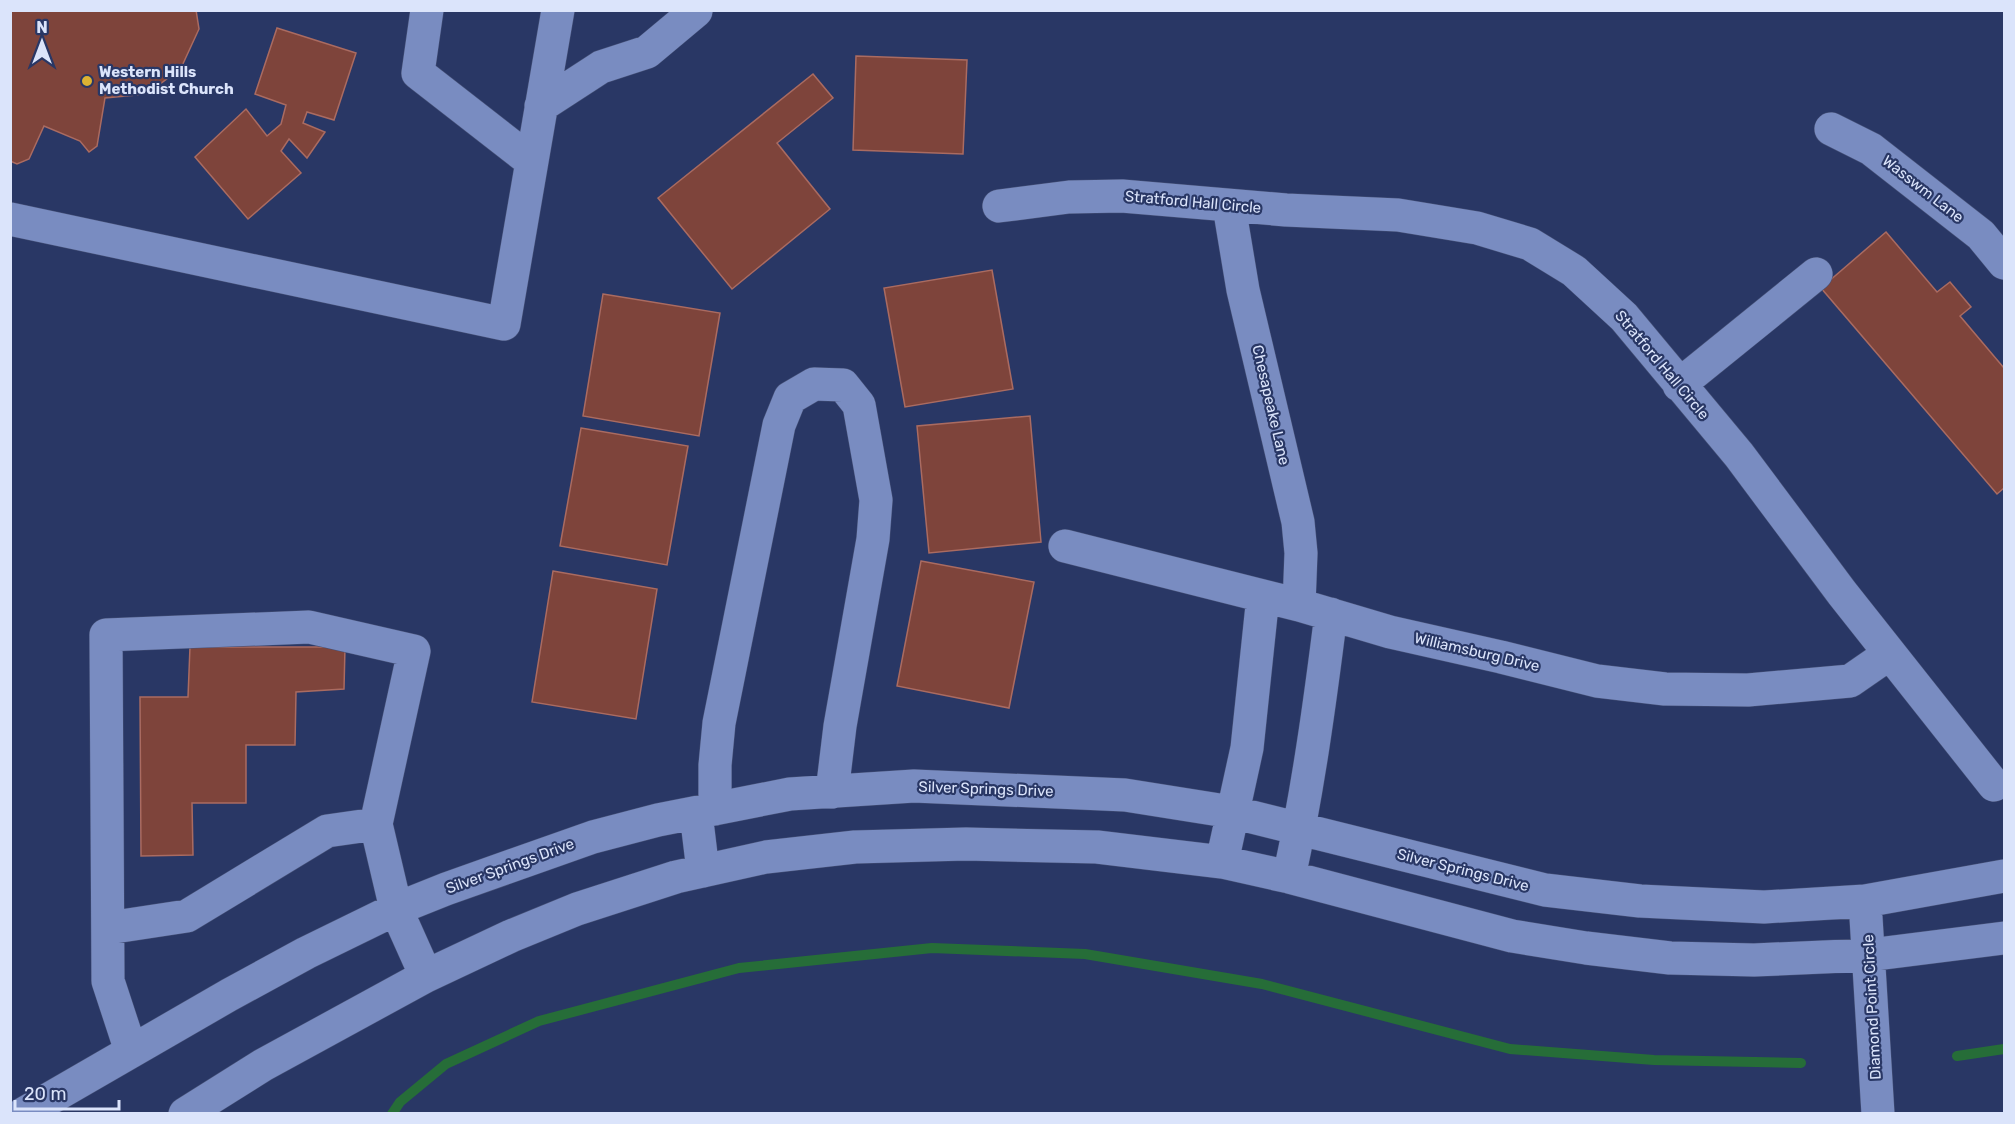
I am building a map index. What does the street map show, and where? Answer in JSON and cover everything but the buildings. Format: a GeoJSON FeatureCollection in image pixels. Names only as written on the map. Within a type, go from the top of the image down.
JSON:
{"type":"FeatureCollection","features":[{"type":"Feature","properties":{"kind":"street"},"geometry":{"type":"LineString","coordinates":[[427,10],[418,73],[531,161]]}},
{"type":"Feature","properties":{"kind":"street"},"geometry":{"type":"LineString","coordinates":[[10,219],[504,324],[558,10]]}},
{"type":"Feature","properties":{"kind":"street"},"geometry":{"type":"LineString","coordinates":[[541,106],[601,67],[647,52],[696,11]]}},
{"type":"Feature","properties":{"kind":"street","name":"Wasswm Lane"},"geometry":{"type":"LineString","coordinates":[[1831,129],[1871,149],[1981,235],[2004,263]]}},
{"type":"Feature","properties":{"kind":"street","name":"Stratford Hall Circle"},"geometry":{"type":"LineString","coordinates":[[999,206],[1069,197],[1122,196],[1286,210],[1398,215],[1477,228],[1530,244],[1574,271],[1624,317],[1739,455],[1889,654],[1994,785]]}},
{"type":"Feature","properties":{"kind":"street","name":"Chesapeake Lane"},"geometry":{"type":"LineString","coordinates":[[1229,206],[1244,290],[1298,522],[1301,553],[1299,605]]}},
{"type":"Feature","properties":{"kind":"street"},"geometry":{"type":"LineString","coordinates":[[1679,385],[1816,274]]}},
{"type":"Feature","properties":{"kind":"street"},"geometry":{"type":"LineString","coordinates":[[703,871],[706,811],[715,765],[719,723],[779,425],[790,398],[814,384],[843,385],[859,405],[876,500],[873,539],[840,726],[832,792]]}},
{"type":"Feature","properties":{"kind":"street","name":"Williamsburg Drive"},"geometry":{"type":"LineString","coordinates":[[1065,546],[1299,605],[1390,632],[1597,681],[1665,689],[1748,690],[1850,681],[1889,654]]}},
{"type":"Feature","properties":{"kind":"street"},"geometry":{"type":"LineString","coordinates":[[1222,862],[1247,748],[1263,597]]}},
{"type":"Feature","properties":{"kind":"street"},"geometry":{"type":"LineString","coordinates":[[1289,877],[1317,732],[1331,614]]}},
{"type":"Feature","properties":{"kind":"street"},"geometry":{"type":"LineString","coordinates":[[131,1051],[108,981],[106,635],[309,627],[414,651],[375,824],[396,909],[426,976]]}},
{"type":"Feature","properties":{"kind":"street","name":"Silver Springs Drive"},"geometry":{"type":"LineString","coordinates":[[23,1113],[306,953],[396,909],[593,837],[789,794],[914,786],[1125,795],[1232,812],[1545,890],[1640,901],[1764,908],[1865,901],[2004,876]]}},
{"type":"Feature","properties":{"kind":"street"},"geometry":{"type":"LineString","coordinates":[[108,928],[187,916],[327,831],[375,824]]}},
{"type":"Feature","properties":{"kind":"street"},"geometry":{"type":"LineString","coordinates":[[185,1113],[262,1065],[426,976],[511,936],[577,909],[676,877],[766,857],[855,847],[966,844],[1097,847],[1222,862],[1289,877],[1512,936],[1670,958],[1754,960],[1869,955],[2004,938]]}},
{"type":"Feature","properties":{"kind":"street","name":"Diamond Point Circle"},"geometry":{"type":"LineString","coordinates":[[1865,901],[1878,1113]]}},
{"type":"Feature","properties":{"kind":"waterway"},"geometry":{"type":"LineString","coordinates":[[392,1114],[400,1102],[446,1064],[539,1021],[739,968],[932,948],[1085,954],[1262,984],[1510,1049],[1654,1060],[1801,1063]]}},
{"type":"Feature","properties":{"kind":"waterway"},"geometry":{"type":"LineString","coordinates":[[1957,1056],[2004,1049]]}},
{"type":"Feature","properties":{"kind":"place","name":"Western Hills Methodist Church"},"geometry":{"type":"Point","coordinates":[87,81]}}]}
